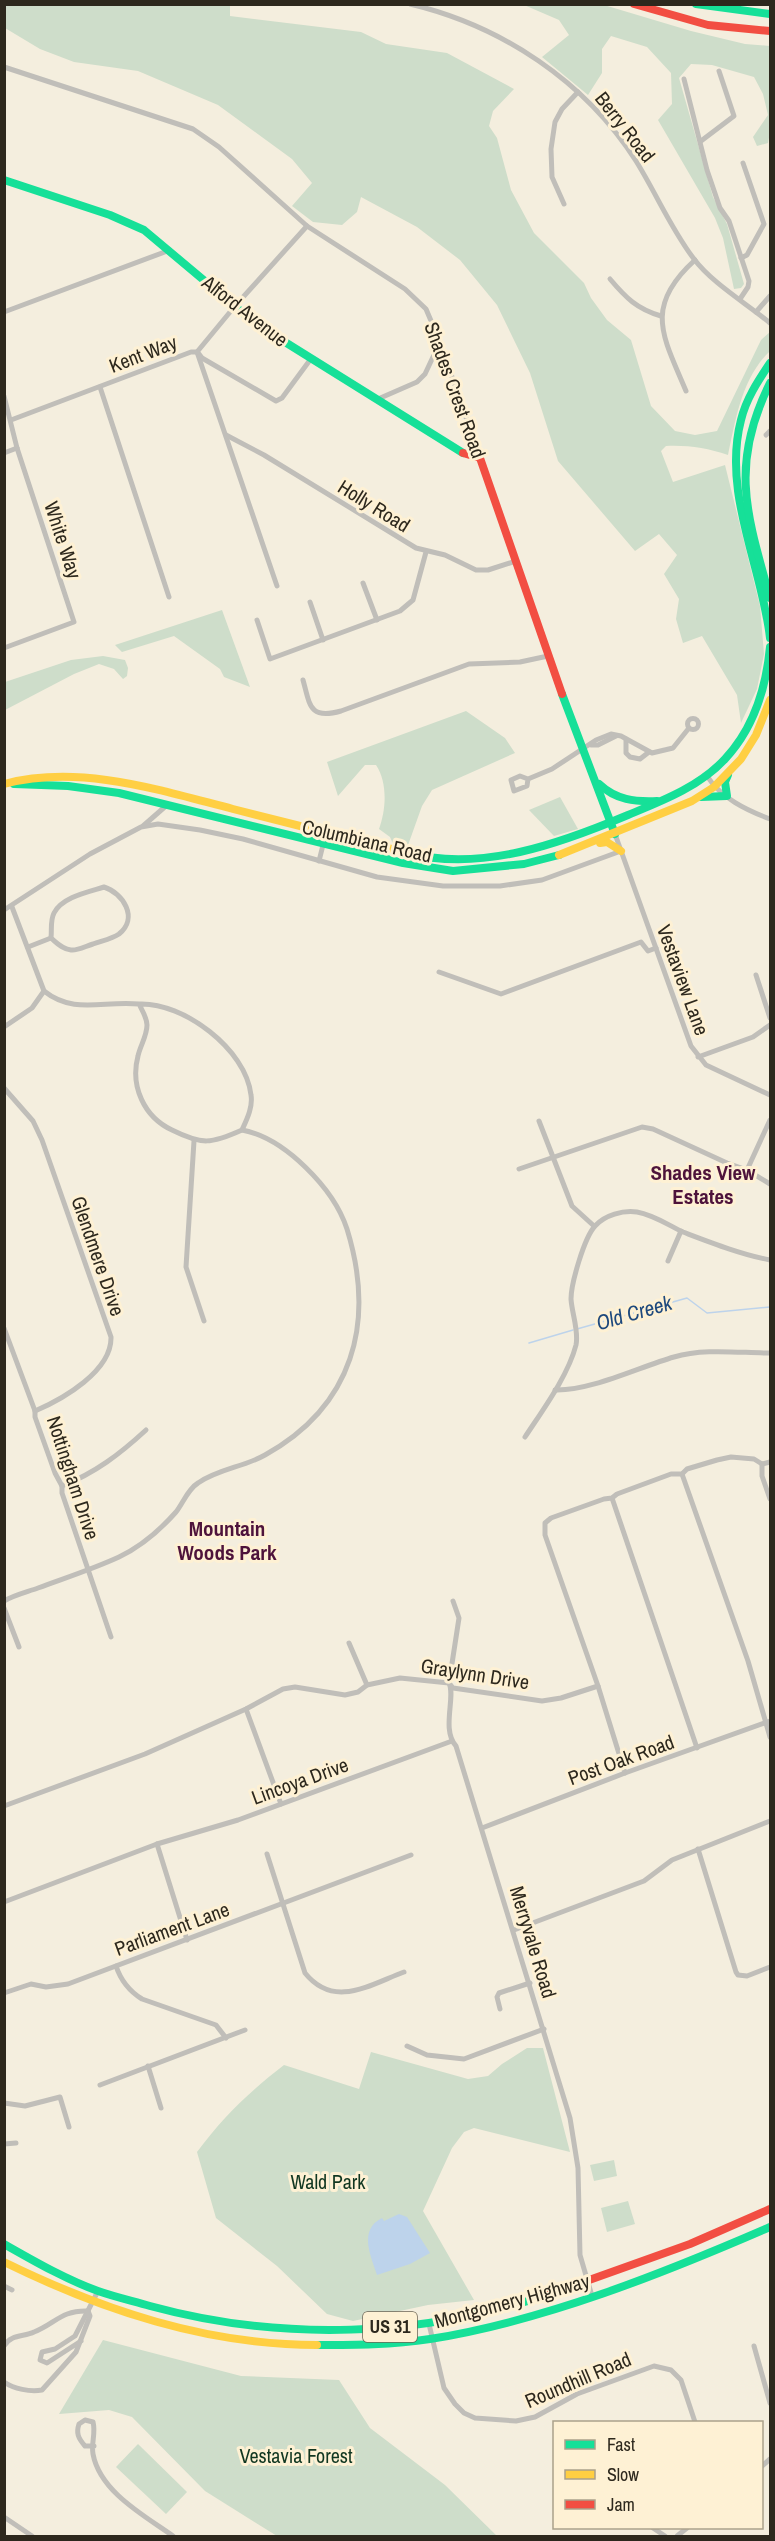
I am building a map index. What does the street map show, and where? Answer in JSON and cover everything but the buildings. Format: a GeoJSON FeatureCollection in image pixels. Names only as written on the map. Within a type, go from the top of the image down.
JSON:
{"type":"FeatureCollection","features":[{"type":"Feature","properties":{"kind":"main road"},"geometry":{"type":"LineString","coordinates":[[634,4],[708,25],[771,31]]}},
{"type":"Feature","properties":{"kind":"main road"},"geometry":{"type":"LineString","coordinates":[[696,4],[771,14]]}},
{"type":"Feature","properties":{"kind":"main road","name":"Alford Avenue"},"geometry":{"type":"LineString","coordinates":[[4,180],[125,220],[144,230],[256,324],[310,360],[355,388],[378,399],[467,456],[480,458]]}},
{"type":"Feature","properties":{"kind":"main road"},"geometry":{"type":"LineString","coordinates":[[771,363],[753,390],[740,424],[735,463],[771,638]]}},
{"type":"Feature","properties":{"kind":"main road"},"geometry":{"type":"LineString","coordinates":[[771,383],[755,413],[746,444],[743,478],[743,506],[771,598]]}},
{"type":"Feature","properties":{"kind":"main road","name":"Shades Crest Road"},"geometry":{"type":"LineString","coordinates":[[480,458],[548,656],[587,746],[596,781],[615,834]]}},
{"type":"Feature","properties":{"kind":"main road","name":"Columbiana Road"},"geometry":{"type":"LineString","coordinates":[[8,784],[23,779],[50,777],[123,781],[415,855],[468,858],[506,856],[558,843],[611,822],[685,791],[706,776],[724,760],[746,732],[762,699],[771,647]]}},
{"type":"Feature","properties":{"kind":"main road","name":"Columbiana Road"},"geometry":{"type":"LineString","coordinates":[[8,784],[96,789],[169,803],[421,867],[468,871],[516,866],[562,854],[615,834],[697,798],[714,787],[729,772],[756,735],[771,700]]}},
{"type":"Feature","properties":{"kind":"main road"},"geometry":{"type":"LineString","coordinates":[[697,798],[727,796],[724,782],[729,772]]}},
{"type":"Feature","properties":{"kind":"main road"},"geometry":{"type":"LineString","coordinates":[[596,781],[608,792],[618,797],[637,801],[661,801]]}},
{"type":"Feature","properties":{"kind":"main road"},"geometry":{"type":"LineString","coordinates":[[592,843],[607,842],[621,851]]}},
{"type":"Feature","properties":{"kind":"main road"},"geometry":{"type":"LineString","coordinates":[[558,843],[562,854]]}},
{"type":"Feature","properties":{"kind":"main road"},"geometry":{"type":"LineString","coordinates":[[468,858],[468,871]]}},
{"type":"Feature","properties":{"kind":"main road"},"geometry":{"type":"LineString","coordinates":[[757,2233],[770,2213]]}},
{"type":"Feature","properties":{"kind":"main road","name":"Montgomery Highway"},"geometry":{"type":"LineString","coordinates":[[4,2244],[98,2291],[172,2312],[220,2323],[259,2327],[357,2330],[429,2324],[515,2304],[635,2264],[770,2213]]}},
{"type":"Feature","properties":{"kind":"main road","name":"Montgomery Highway"},"geometry":{"type":"LineString","coordinates":[[4,2262],[92,2303],[198,2333],[289,2344],[356,2344],[431,2338],[488,2328],[533,2316],[711,2254],[771,2227]]}},
{"type":"Feature","properties":{"kind":"main road"},"geometry":{"type":"LineString","coordinates":[[635,2264],[639,2279]]}},
{"type":"Feature","properties":{"kind":"street","name":"Berry Road"},"geometry":{"type":"LineString","coordinates":[[410,4],[458,18],[505,39],[541,62],[578,92],[612,128],[632,155],[695,260],[771,323]]}},
{"type":"Feature","properties":{"kind":"street","name":"Shades Crest Road"},"geometry":{"type":"LineString","coordinates":[[4,67],[193,129],[219,147],[307,226],[415,298],[426,309],[440,342],[480,458]]}},
{"type":"Feature","properties":{"kind":"street"},"geometry":{"type":"LineString","coordinates":[[701,141],[734,116],[719,71]]}},
{"type":"Feature","properties":{"kind":"street"},"geometry":{"type":"LineString","coordinates":[[684,79],[707,170],[720,208],[729,221],[749,284],[740,299]]}},
{"type":"Feature","properties":{"kind":"street"},"geometry":{"type":"LineString","coordinates":[[564,204],[552,177],[551,149],[555,122],[567,103],[578,92]]}},
{"type":"Feature","properties":{"kind":"street"},"geometry":{"type":"LineString","coordinates":[[743,163],[764,224]]}},
{"type":"Feature","properties":{"kind":"street"},"geometry":{"type":"LineString","coordinates":[[741,258],[747,255],[764,224],[771,220]]}},
{"type":"Feature","properties":{"kind":"street","name":"Kent Way"},"geometry":{"type":"LineString","coordinates":[[11,420],[154,365],[197,352],[307,226]]}},
{"type":"Feature","properties":{"kind":"street"},"geometry":{"type":"LineString","coordinates":[[4,312],[170,250]]}},
{"type":"Feature","properties":{"kind":"street"},"geometry":{"type":"LineString","coordinates":[[686,392],[665,340],[662,316],[672,283],[695,260]]}},
{"type":"Feature","properties":{"kind":"street"},"geometry":{"type":"LineString","coordinates":[[610,279],[631,303],[645,311],[662,316]]}},
{"type":"Feature","properties":{"kind":"street"},"geometry":{"type":"LineString","coordinates":[[756,312],[771,296]]}},
{"type":"Feature","properties":{"kind":"street"},"geometry":{"type":"LineString","coordinates":[[378,399],[417,382],[425,374],[440,342]]}},
{"type":"Feature","properties":{"kind":"street"},"geometry":{"type":"LineString","coordinates":[[197,352],[202,358],[276,400],[282,398],[310,360]]}},
{"type":"Feature","properties":{"kind":"street"},"geometry":{"type":"LineString","coordinates":[[197,352],[278,586]]}},
{"type":"Feature","properties":{"kind":"street"},"geometry":{"type":"LineString","coordinates":[[100,387],[169,597]]}},
{"type":"Feature","properties":{"kind":"street","name":"White Way"},"geometry":{"type":"LineString","coordinates":[[4,396],[17,448],[74,622],[4,648]]}},
{"type":"Feature","properties":{"kind":"street","name":"Holly Road"},"geometry":{"type":"LineString","coordinates":[[226,435],[264,455],[407,545],[426,552],[445,555],[476,570],[495,568],[516,561]]}},
{"type":"Feature","properties":{"kind":"street"},"geometry":{"type":"LineString","coordinates":[[4,453],[17,448]]}},
{"type":"Feature","properties":{"kind":"street"},"geometry":{"type":"LineString","coordinates":[[257,620],[270,659],[376,620],[405,608],[413,600],[426,552]]}},
{"type":"Feature","properties":{"kind":"street"},"geometry":{"type":"LineString","coordinates":[[363,583],[376,620]]}},
{"type":"Feature","properties":{"kind":"street"},"geometry":{"type":"LineString","coordinates":[[310,602],[323,639]]}},
{"type":"Feature","properties":{"kind":"street"},"geometry":{"type":"LineString","coordinates":[[303,680],[313,710],[318,714],[326,714],[341,711],[469,664],[519,662],[548,656]]}},
{"type":"Feature","properties":{"kind":"street"},"geometry":{"type":"LineString","coordinates":[[528,779],[552,769],[596,740],[611,734],[626,739],[649,752],[660,753],[673,748],[689,728]]}},
{"type":"Feature","properties":{"kind":"street"},"geometry":{"type":"LineString","coordinates":[[626,739],[626,753],[630,757],[640,759],[649,752]]}},
{"type":"Feature","properties":{"kind":"street"},"geometry":{"type":"LineString","coordinates":[[706,776],[714,787],[748,811],[771,819]]}},
{"type":"Feature","properties":{"kind":"street"},"geometry":{"type":"LineString","coordinates":[[4,910],[12,907],[90,854],[141,827],[169,803]]}},
{"type":"Feature","properties":{"kind":"street"},"geometry":{"type":"LineString","coordinates":[[141,827],[158,824],[200,830],[400,881],[443,886],[500,885],[542,880],[621,851]]}},
{"type":"Feature","properties":{"kind":"street"},"geometry":{"type":"LineString","coordinates":[[319,861],[326,832]]}},
{"type":"Feature","properties":{"kind":"street","name":"Vestaview Lane"},"geometry":{"type":"LineString","coordinates":[[615,834],[691,1046],[698,1057],[714,1070],[771,1095]]}},
{"type":"Feature","properties":{"kind":"street"},"geometry":{"type":"LineString","coordinates":[[104,887],[116,891],[122,897],[128,916],[121,933],[73,951],[62,947],[51,938],[54,914],[61,904],[104,887]]}},
{"type":"Feature","properties":{"kind":"street"},"geometry":{"type":"LineString","coordinates":[[12,907],[44,991],[65,1004],[80,1006],[139,1004],[162,1006],[188,1016],[202,1025],[230,1052],[244,1073],[251,1094],[250,1110],[242,1130]]}},
{"type":"Feature","properties":{"kind":"street"},"geometry":{"type":"LineString","coordinates":[[28,947],[51,938]]}},
{"type":"Feature","properties":{"kind":"street"},"geometry":{"type":"LineString","coordinates":[[439,972],[501,994],[641,942],[648,951],[656,948]]}},
{"type":"Feature","properties":{"kind":"street"},"geometry":{"type":"LineString","coordinates":[[756,975],[770,1015]]}},
{"type":"Feature","properties":{"kind":"street"},"geometry":{"type":"LineString","coordinates":[[4,1027],[32,1008],[44,991]]}},
{"type":"Feature","properties":{"kind":"street"},"geometry":{"type":"LineString","coordinates":[[4,1601],[121,1556],[145,1541],[176,1512],[195,1484],[262,1457],[294,1438],[308,1426],[333,1394],[352,1356],[359,1322],[360,1298],[350,1240],[344,1219],[332,1197],[303,1164],[251,1132],[242,1130],[213,1141],[194,1141],[164,1126],[150,1114],[136,1087],[136,1065],[147,1024],[139,1004]]}},
{"type":"Feature","properties":{"kind":"street"},"geometry":{"type":"LineString","coordinates":[[698,1057],[753,1037],[771,1025]]}},
{"type":"Feature","properties":{"kind":"street","name":"Glendmere Drive"},"geometry":{"type":"LineString","coordinates":[[4,1088],[33,1121],[42,1140],[111,1337],[107,1357],[94,1373],[56,1402],[35,1410]]}},
{"type":"Feature","properties":{"kind":"street"},"geometry":{"type":"LineString","coordinates":[[539,1120],[572,1206],[594,1226]]}},
{"type":"Feature","properties":{"kind":"street"},"geometry":{"type":"LineString","coordinates":[[747,1170],[771,1120]]}},
{"type":"Feature","properties":{"kind":"street"},"geometry":{"type":"LineString","coordinates":[[519,1169],[642,1126],[747,1170],[771,1184]]}},
{"type":"Feature","properties":{"kind":"street"},"geometry":{"type":"LineString","coordinates":[[194,1141],[186,1267],[204,1321]]}},
{"type":"Feature","properties":{"kind":"street"},"geometry":{"type":"LineString","coordinates":[[525,1437],[555,1390],[576,1344],[571,1300],[572,1284],[594,1226],[610,1216],[634,1212],[648,1214],[681,1231],[744,1255],[771,1260]]}},
{"type":"Feature","properties":{"kind":"street"},"geometry":{"type":"LineString","coordinates":[[668,1261],[681,1231]]}},
{"type":"Feature","properties":{"kind":"street","name":"Nottingham Drive"},"geometry":{"type":"LineString","coordinates":[[4,1328],[35,1410],[35,1417],[55,1473],[62,1486],[62,1493],[111,1638]]}},
{"type":"Feature","properties":{"kind":"street"},"geometry":{"type":"LineString","coordinates":[[555,1390],[582,1388],[677,1356],[771,1353]]}},
{"type":"Feature","properties":{"kind":"street"},"geometry":{"type":"LineString","coordinates":[[62,1486],[98,1469],[125,1450],[146,1430]]}},
{"type":"Feature","properties":{"kind":"street"},"geometry":{"type":"LineString","coordinates":[[625,1773],[598,1686],[545,1535],[545,1523],[550,1518],[612,1498],[617,1494],[671,1474],[682,1474],[687,1469],[731,1457],[754,1459],[762,1464],[771,1462]]}},
{"type":"Feature","properties":{"kind":"street"},"geometry":{"type":"LineString","coordinates":[[762,1464],[762,1476],[771,1499]]}},
{"type":"Feature","properties":{"kind":"street"},"geometry":{"type":"LineString","coordinates":[[682,1474],[769,1722],[771,1737]]}},
{"type":"Feature","properties":{"kind":"street"},"geometry":{"type":"LineString","coordinates":[[612,1498],[697,1748]]}},
{"type":"Feature","properties":{"kind":"street","name":"Merryvale Road"},"geometry":{"type":"LineString","coordinates":[[453,1601],[459,1618],[449,1683],[452,1689],[448,1708],[452,1741],[456,1746],[514,1930],[570,2118],[576,2151],[580,2255],[592,2296]]}},
{"type":"Feature","properties":{"kind":"street"},"geometry":{"type":"LineString","coordinates":[[4,1608],[19,1647]]}},
{"type":"Feature","properties":{"kind":"street"},"geometry":{"type":"LineString","coordinates":[[349,1643],[367,1685]]}},
{"type":"Feature","properties":{"kind":"street","name":"Graylynn Drive"},"geometry":{"type":"LineString","coordinates":[[4,1806],[145,1754],[246,1709],[283,1689],[295,1687],[345,1695],[358,1692],[367,1685],[400,1677],[449,1683],[453,1688],[543,1701],[561,1698],[598,1686]]}},
{"type":"Feature","properties":{"kind":"street"},"geometry":{"type":"LineString","coordinates":[[246,1709],[281,1804]]}},
{"type":"Feature","properties":{"kind":"street","name":"Post Oak Road"},"geometry":{"type":"LineString","coordinates":[[482,1828],[625,1773],[769,1722]]}},
{"type":"Feature","properties":{"kind":"street","name":"Lincoya Drive"},"geometry":{"type":"LineString","coordinates":[[4,1902],[157,1844],[281,1804],[452,1741]]}},
{"type":"Feature","properties":{"kind":"street"},"geometry":{"type":"LineString","coordinates":[[514,1930],[644,1881],[656,1874],[667,1862],[771,1821]]}},
{"type":"Feature","properties":{"kind":"street"},"geometry":{"type":"LineString","coordinates":[[157,1844],[187,1940]]}},
{"type":"Feature","properties":{"kind":"street"},"geometry":{"type":"LineString","coordinates":[[698,1849],[736,1972],[742,1976],[771,1967]]}},
{"type":"Feature","properties":{"kind":"street"},"geometry":{"type":"LineString","coordinates":[[267,1854],[304,1973],[312,1982],[322,1989],[347,1993],[404,1972]]}},
{"type":"Feature","properties":{"kind":"street","name":"Parliament Lane"},"geometry":{"type":"LineString","coordinates":[[4,1993],[31,1984],[46,1987],[68,1984],[411,1855]]}},
{"type":"Feature","properties":{"kind":"street"},"geometry":{"type":"LineString","coordinates":[[116,1966],[121,1979],[132,1993],[142,1999],[216,2025],[226,2038]]}},
{"type":"Feature","properties":{"kind":"street"},"geometry":{"type":"LineString","coordinates":[[500,2009],[497,1997],[499,1994],[530,1983]]}},
{"type":"Feature","properties":{"kind":"street"},"geometry":{"type":"LineString","coordinates":[[406,2046],[428,2055],[450,2059],[469,2058],[544,2029]]}},
{"type":"Feature","properties":{"kind":"street"},"geometry":{"type":"LineString","coordinates":[[100,2085],[245,2030]]}},
{"type":"Feature","properties":{"kind":"street"},"geometry":{"type":"LineString","coordinates":[[148,2066],[161,2108]]}},
{"type":"Feature","properties":{"kind":"street"},"geometry":{"type":"LineString","coordinates":[[4,2103],[25,2106],[60,2097],[69,2127]]}},
{"type":"Feature","properties":{"kind":"street"},"geometry":{"type":"LineString","coordinates":[[4,2144],[16,2143]]}},
{"type":"Feature","properties":{"kind":"street"},"geometry":{"type":"LineString","coordinates":[[4,2286],[12,2290]]}},
{"type":"Feature","properties":{"kind":"street"},"geometry":{"type":"LineString","coordinates":[[81,2341],[47,2363],[40,2360],[42,2352],[55,2349],[75,2336],[98,2291]]}},
{"type":"Feature","properties":{"kind":"street"},"geometry":{"type":"LineString","coordinates":[[4,2346],[10,2339],[31,2334],[54,2319],[80,2311],[88,2311]]}},
{"type":"Feature","properties":{"kind":"street"},"geometry":{"type":"LineString","coordinates":[[4,2382],[10,2386],[35,2391],[42,2390],[76,2352],[90,2316],[88,2311]]}},
{"type":"Feature","properties":{"kind":"street","name":"Roundhill Road"},"geometry":{"type":"LineString","coordinates":[[429,2324],[444,2388],[464,2413],[475,2418],[516,2421],[535,2417],[577,2394],[654,2366],[671,2370],[681,2380],[695,2421]]}},
{"type":"Feature","properties":{"kind":"street"},"geometry":{"type":"LineString","coordinates":[[754,2346],[771,2403]]}},
{"type":"Feature","properties":{"kind":"street"},"geometry":{"type":"LineString","coordinates":[[94,2446],[84,2446],[79,2439],[77,2430],[79,2424],[85,2420],[93,2422],[96,2432],[94,2446],[93,2452],[99,2470],[118,2496],[173,2536]]}},
{"type":"Feature","properties":{"kind":"street"},"geometry":{"type":"LineString","coordinates":[[4,2517],[32,2536]]}},
{"type":"Feature","properties":{"kind":"green space"},"geometry":{"type":"Polygon","coordinates":[[[4,5],[230,5],[230,16],[361,32],[386,44],[447,53],[514,89],[493,111],[489,126],[497,138],[511,190],[534,233],[584,283],[591,298],[607,320],[631,340],[651,406],[675,431],[695,435],[717,431],[761,340],[770,332],[770,351],[760,362],[747,386],[737,413],[728,455],[682,446],[666,446],[661,451],[673,482],[725,465],[760,606],[764,654],[757,689],[741,723],[737,695],[702,636],[683,643],[676,619],[679,599],[664,574],[677,555],[659,534],[635,551],[558,461],[530,373],[497,305],[460,260],[417,227],[361,197],[357,212],[342,225],[313,222],[292,206],[312,183],[292,159],[218,105],[138,71],[74,62],[40,49],[5,28],[4,5]]]}},
{"type":"Feature","properties":{"kind":"green space"},"geometry":{"type":"Polygon","coordinates":[[[524,5],[604,5],[691,31],[745,44],[770,46],[768,143],[757,146],[753,137],[768,115],[763,94],[754,77],[712,65],[691,64],[679,78],[713,197],[727,224],[744,284],[741,288],[734,289],[723,238],[715,218],[658,120],[672,104],[671,73],[647,47],[611,36],[602,49],[602,73],[588,95],[542,57],[569,35],[559,20],[524,5]]]}},
{"type":"Feature","properties":{"kind":"green space"},"geometry":{"type":"Polygon","coordinates":[[[222,610],[250,687],[224,677],[220,669],[174,636],[122,652],[115,645],[222,610]]]}},
{"type":"Feature","properties":{"kind":"green space"},"geometry":{"type":"Polygon","coordinates":[[[103,656],[125,660],[128,668],[127,676],[123,679],[114,669],[99,664],[74,674],[5,710],[5,682],[71,660],[103,656]]]}},
{"type":"Feature","properties":{"kind":"green space"},"geometry":{"type":"Polygon","coordinates":[[[466,711],[505,738],[515,753],[432,790],[422,806],[407,848],[394,846],[390,837],[379,829],[385,797],[383,780],[376,765],[365,765],[338,796],[327,762],[466,711]]]}},
{"type":"Feature","properties":{"kind":"green space"},"geometry":{"type":"Polygon","coordinates":[[[560,797],[578,829],[554,836],[529,810],[560,797]]]}},
{"type":"Feature","properties":{"kind":"green space","name":"Wald Park"},"geometry":{"type":"Polygon","coordinates":[[[527,2048],[543,2048],[570,2152],[474,2128],[464,2132],[452,2148],[423,2211],[474,2300],[428,2305],[353,2321],[327,2314],[277,2266],[216,2218],[197,2152],[237,2106],[284,2065],[359,2089],[371,2052],[468,2079],[488,2076],[527,2048]]]}},
{"type":"Feature","properties":{"kind":"green space"},"geometry":{"type":"Polygon","coordinates":[[[614,2160],[617,2176],[594,2181],[590,2165],[614,2160]]]}},
{"type":"Feature","properties":{"kind":"green space"},"geometry":{"type":"Polygon","coordinates":[[[628,2201],[635,2224],[607,2232],[601,2208],[628,2201]]]}},
{"type":"Feature","properties":{"kind":"green space","name":"Vestavia Forest"},"geometry":{"type":"Polygon","coordinates":[[[103,2340],[241,2376],[339,2380],[370,2428],[445,2485],[497,2536],[277,2536],[205,2491],[132,2417],[109,2410],[59,2414],[103,2340]]]}},
{"type":"Feature","properties":{"kind":"green space"},"geometry":{"type":"Polygon","coordinates":[[[138,2444],[187,2492],[166,2514],[116,2467],[138,2444]]]}},
{"type":"Feature","properties":{"kind":"water"},"geometry":{"type":"Polygon","coordinates":[[[399,2214],[407,2217],[430,2253],[410,2264],[377,2275],[368,2244],[370,2229],[382,2218],[384,2221],[399,2214]]]}},
{"type":"Feature","properties":{"kind":"waterway","name":"Old Creek"},"geometry":{"type":"LineString","coordinates":[[577,1329],[687,1298],[707,1313],[770,1307]]}},
{"type":"Feature","properties":{"kind":"waterway","name":"Old Creek"},"geometry":{"type":"LineString","coordinates":[[529,1343],[573,1330]]}},
{"type":"Feature","properties":{"kind":"traffic: fast"},"geometry":{"type":"LineString","coordinates":[[696,4],[770,14]]}},
{"type":"Feature","properties":{"kind":"traffic: fast"},"geometry":{"type":"LineString","coordinates":[[4,180],[110,215],[144,230],[256,324],[463,453]]}},
{"type":"Feature","properties":{"kind":"traffic: fast"},"geometry":{"type":"LineString","coordinates":[[770,363],[753,390],[743,412],[736,447],[736,475],[740,502],[766,611],[770,638]]}},
{"type":"Feature","properties":{"kind":"traffic: fast"},"geometry":{"type":"LineString","coordinates":[[770,383],[757,412],[749,440],[746,465],[749,515],[770,598]]}},
{"type":"Feature","properties":{"kind":"traffic: fast"},"geometry":{"type":"LineString","coordinates":[[407,853],[435,858],[463,859],[520,852],[602,826],[667,799],[692,785],[715,769],[744,734],[762,693],[770,647]]}},
{"type":"Feature","properties":{"kind":"traffic: fast"},"geometry":{"type":"LineString","coordinates":[[562,694],[615,834]]}},
{"type":"Feature","properties":{"kind":"traffic: fast"},"geometry":{"type":"LineString","coordinates":[[701,797],[727,796],[725,782],[728,775]]}},
{"type":"Feature","properties":{"kind":"traffic: fast"},"geometry":{"type":"LineString","coordinates":[[14,784],[68,786],[119,793],[403,863],[453,871],[524,864],[559,855]]}},
{"type":"Feature","properties":{"kind":"traffic: fast"},"geometry":{"type":"LineString","coordinates":[[599,784],[619,797],[657,801]]}},
{"type":"Feature","properties":{"kind":"traffic: fast"},"geometry":{"type":"LineString","coordinates":[[317,2345],[416,2341],[473,2331],[516,2320],[560,2308],[646,2278],[770,2227]]}},
{"type":"Feature","properties":{"kind":"traffic: fast"},"geometry":{"type":"LineString","coordinates":[[4,2244],[62,2275],[104,2293],[200,2318],[250,2325],[351,2330],[402,2326],[452,2319],[550,2294]]}},
{"type":"Feature","properties":{"kind":"traffic: slow"},"geometry":{"type":"LineString","coordinates":[[559,855],[692,801],[714,787],[741,759],[756,735],[770,700]]}},
{"type":"Feature","properties":{"kind":"traffic: slow"},"geometry":{"type":"LineString","coordinates":[[4,784],[61,777],[119,782],[177,794],[407,853]]}},
{"type":"Feature","properties":{"kind":"traffic: slow"},"geometry":{"type":"LineString","coordinates":[[600,843],[607,842],[621,851]]}},
{"type":"Feature","properties":{"kind":"traffic: slow"},"geometry":{"type":"LineString","coordinates":[[4,2262],[79,2295],[156,2322],[235,2339],[317,2345]]}},
{"type":"Feature","properties":{"kind":"traffic: jam"},"geometry":{"type":"LineString","coordinates":[[634,4],[708,25],[770,31]]}},
{"type":"Feature","properties":{"kind":"traffic: jam"},"geometry":{"type":"LineString","coordinates":[[463,453],[480,458],[562,694]]}},
{"type":"Feature","properties":{"kind":"traffic: jam"},"geometry":{"type":"LineString","coordinates":[[550,2294],[690,2244],[770,2209]]}},
{"type":"Feature","properties":{"kind":"district","name":"Shades View Estates"},"geometry":{"type":"Point","coordinates":[703,1185]}},
{"type":"Feature","properties":{"kind":"district","name":"Mountain Woods Park"},"geometry":{"type":"Point","coordinates":[227,1541]}}]}
